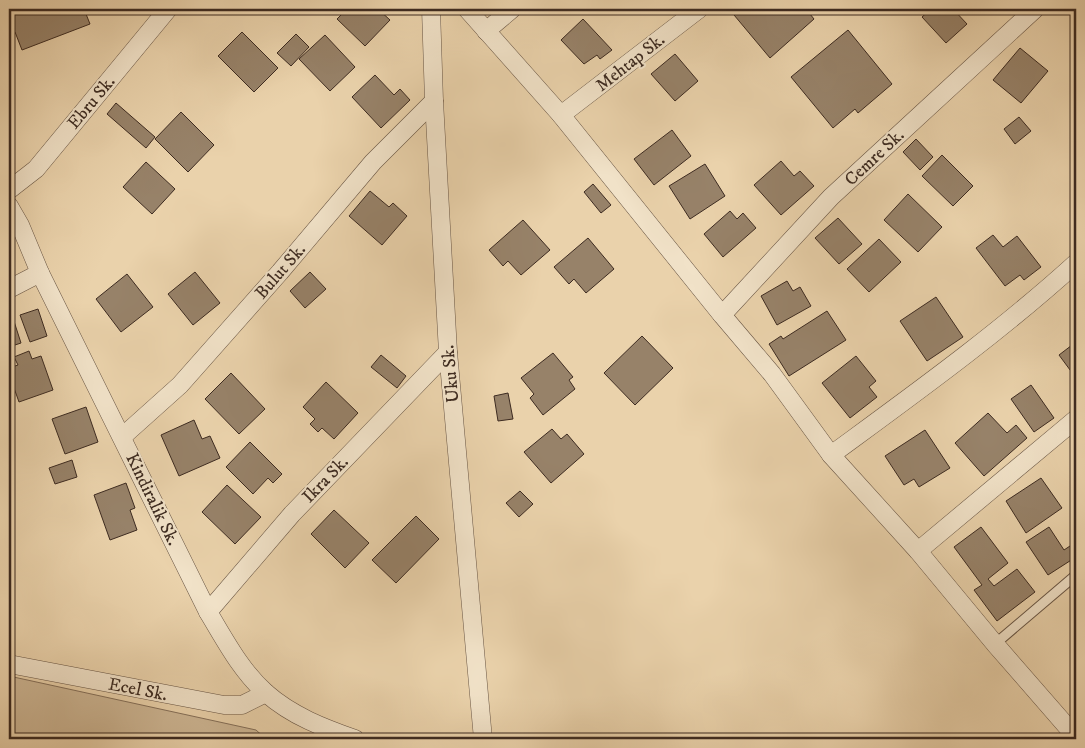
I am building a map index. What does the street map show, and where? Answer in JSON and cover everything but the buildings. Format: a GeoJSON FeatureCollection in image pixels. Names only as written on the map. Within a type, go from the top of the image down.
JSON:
{"type":"FeatureCollection","features":[{"type":"Feature","properties":{"kind":"street","name":"Ebru Sk."},"geometry":{"type":"LineString","coordinates":[[9,190],[36,169],[168,9]]}},
{"type":"Feature","properties":{"kind":"street","name":"Uku Sk."},"geometry":{"type":"LineString","coordinates":[[431,9],[434,101],[448,352],[483,739]]}},
{"type":"Feature","properties":{"kind":"street"},"geometry":{"type":"LineString","coordinates":[[467,9],[561,115],[772,374],[831,455],[1075,733]]}},
{"type":"Feature","properties":{"kind":"street"},"geometry":{"type":"LineString","coordinates":[[486,31],[512,9]]}},
{"type":"Feature","properties":{"kind":"street","name":"Mehtap Sk."},"geometry":{"type":"LineString","coordinates":[[561,115],[699,9]]}},
{"type":"Feature","properties":{"kind":"street","name":"Cemre Sk."},"geometry":{"type":"LineString","coordinates":[[722,315],[831,197],[1035,9]]}},
{"type":"Feature","properties":{"kind":"street","name":"Bulut Sk."},"geometry":{"type":"LineString","coordinates":[[122,437],[180,385],[280,272],[373,162],[434,101]]}},
{"type":"Feature","properties":{"kind":"street","name":"Kindiralik Sk."},"geometry":{"type":"LineString","coordinates":[[9,206],[20,225],[40,273],[208,612],[239,662],[266,693],[285,707],[316,724],[355,739]]}},
{"type":"Feature","properties":{"kind":"street"},"geometry":{"type":"LineString","coordinates":[[831,455],[1001,326],[1076,264]]}},
{"type":"Feature","properties":{"kind":"street"},"geometry":{"type":"LineString","coordinates":[[9,289],[40,273]]}},
{"type":"Feature","properties":{"kind":"street","name":"Ikra Sk."},"geometry":{"type":"LineString","coordinates":[[208,612],[292,514],[448,352]]}},
{"type":"Feature","properties":{"kind":"street"},"geometry":{"type":"LineString","coordinates":[[918,552],[1076,418]]}},
{"type":"Feature","properties":{"kind":"street","name":"Ecel Sk."},"geometry":{"type":"LineString","coordinates":[[9,664],[224,705],[242,705],[266,693]]}},
{"type":"Feature","properties":{"kind":"lane"},"geometry":{"type":"LineString","coordinates":[[995,644],[1076,575]]}},
{"type":"Feature","properties":{"kind":"shaded area"},"geometry":{"type":"Polygon","coordinates":[[[9,676],[256,730],[266,739],[9,739],[9,676]]]}}]}
